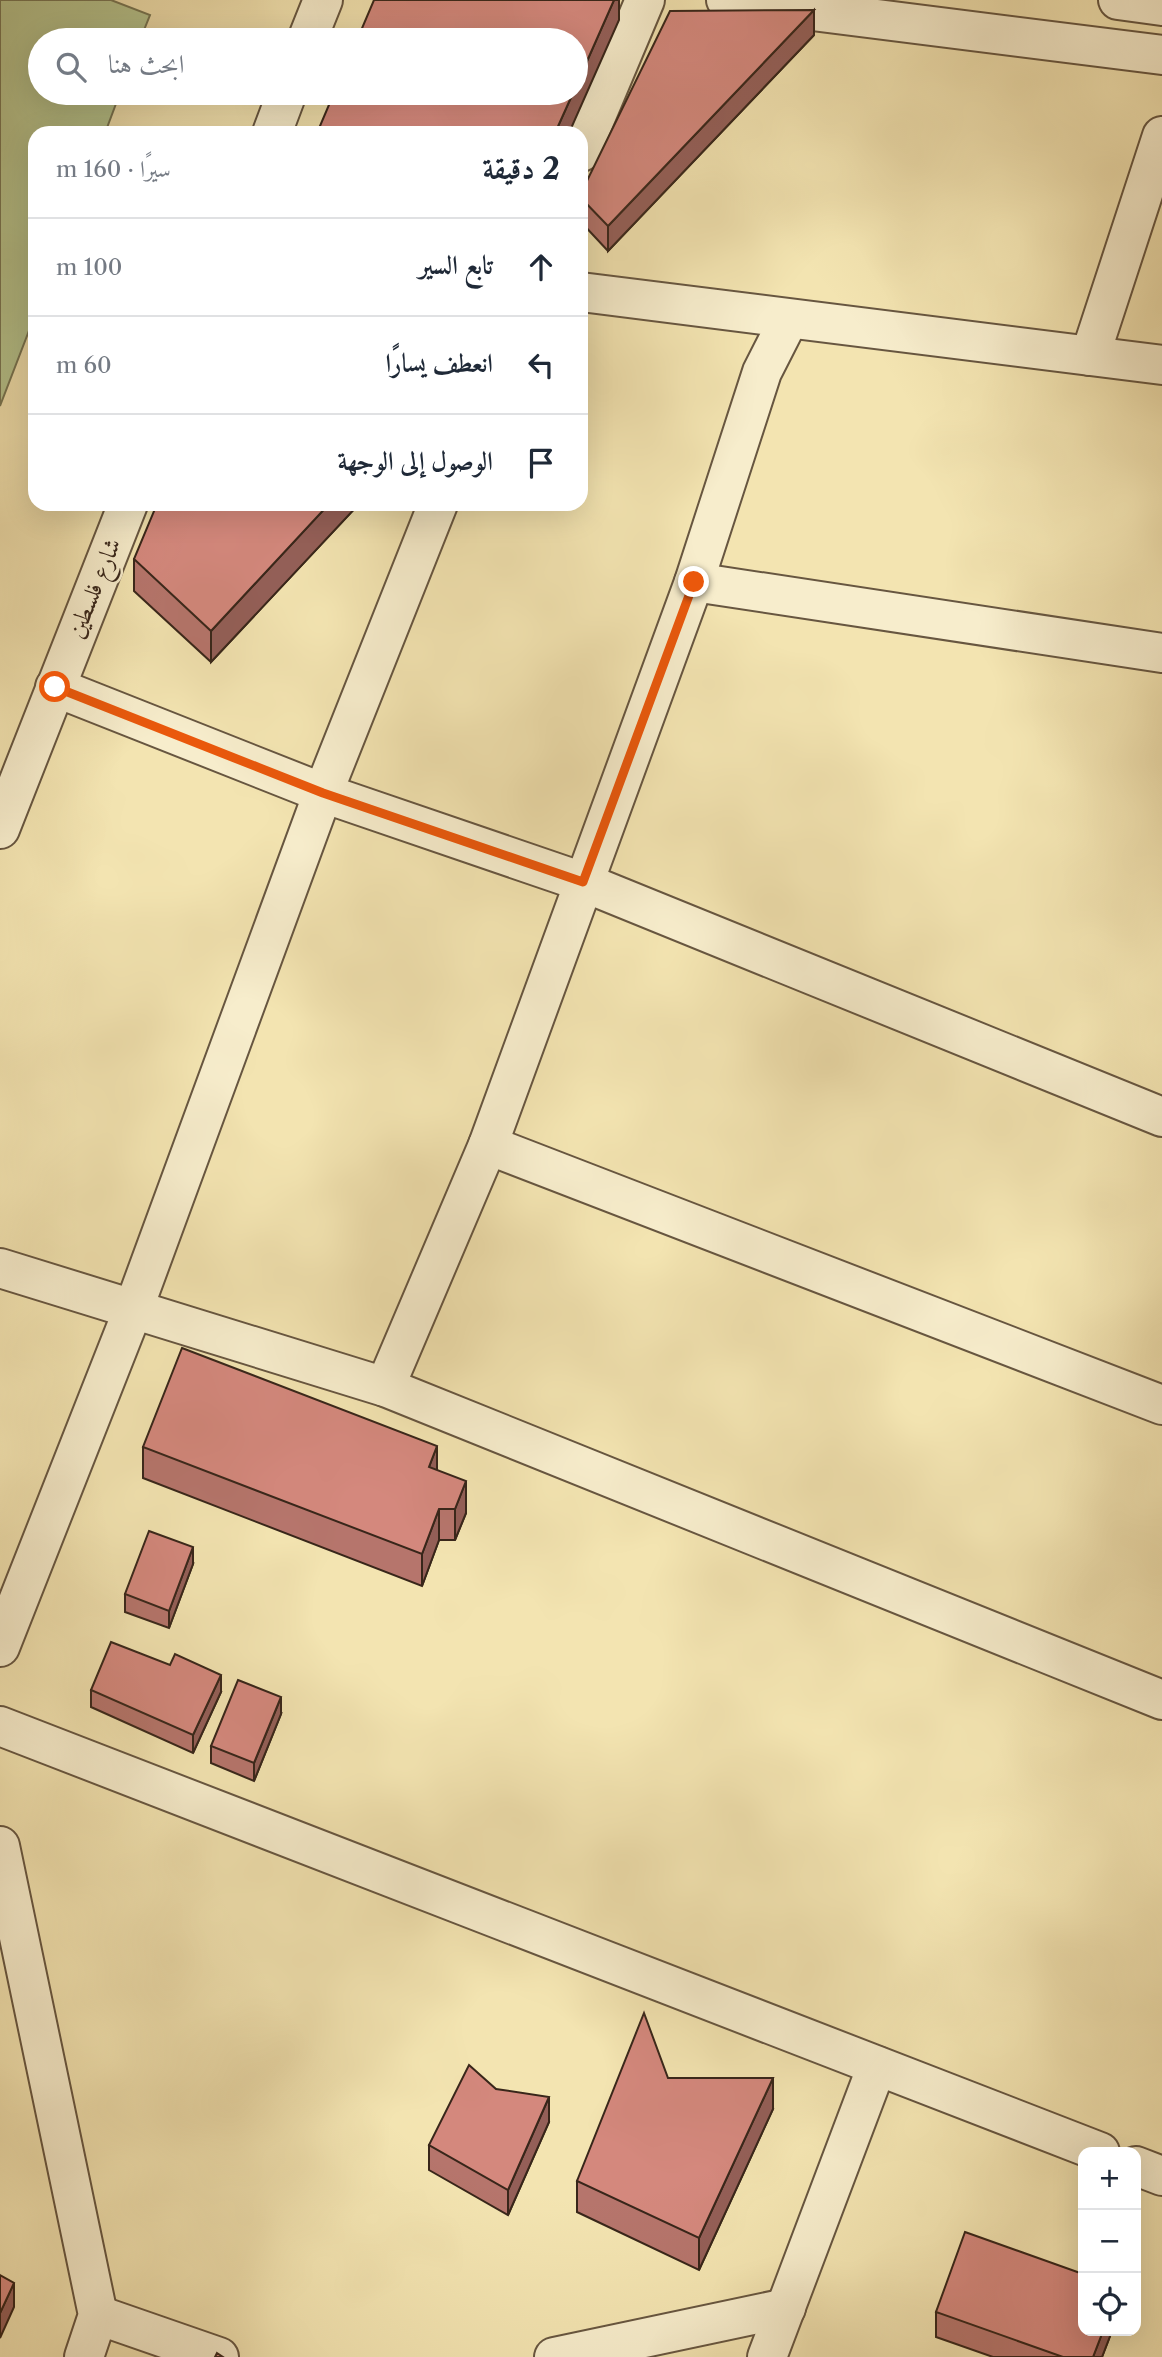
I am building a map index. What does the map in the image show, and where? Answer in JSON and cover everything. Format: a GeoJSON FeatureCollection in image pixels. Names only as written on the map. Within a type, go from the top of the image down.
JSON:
{"type":"FeatureCollection","features":[{"type":"Feature","properties":{"kind":"street"},"geometry":{"type":"LineString","coordinates":[[312,28],[323,0]]}},
{"type":"Feature","properties":{"kind":"street"},"geometry":{"type":"LineString","coordinates":[[588,135],[645,0]]}},
{"type":"Feature","properties":{"kind":"street"},"geometry":{"type":"LineString","coordinates":[[726,0],[1162,55]]}},
{"type":"Feature","properties":{"kind":"street"},"geometry":{"type":"LineString","coordinates":[[1118,0],[1162,6]]}},
{"type":"Feature","properties":{"kind":"street"},"geometry":{"type":"LineString","coordinates":[[275,126],[283,105]]}},
{"type":"Feature","properties":{"kind":"street"},"geometry":{"type":"LineString","coordinates":[[1090,356],[1162,136]]}},
{"type":"Feature","properties":{"kind":"street"},"geometry":{"type":"LineString","coordinates":[[588,293],[1162,365]]}},
{"type":"Feature","properties":{"kind":"street"},"geometry":{"type":"LineString","coordinates":[[385,1387],[488,1145],[694,582],[762,372],[789,319]]}},
{"type":"Feature","properties":{"kind":"street","name":"شارع فلسطين"},"geometry":{"type":"LineString","coordinates":[[0,829],[125,511]]}},
{"type":"Feature","properties":{"kind":"street"},"geometry":{"type":"LineString","coordinates":[[0,1647],[133,1310],[323,793],[435,511]]}},
{"type":"Feature","properties":{"kind":"street"},"geometry":{"type":"LineString","coordinates":[[694,582],[1162,653]]}},
{"type":"Feature","properties":{"kind":"street"},"geometry":{"type":"LineString","coordinates":[[55,687],[323,793],[583,882],[1162,1117]]}},
{"type":"Feature","properties":{"kind":"street"},"geometry":{"type":"LineString","coordinates":[[488,1145],[1162,1405]]}},
{"type":"Feature","properties":{"kind":"street"},"geometry":{"type":"LineString","coordinates":[[0,1268],[385,1387],[1162,1700]]}},
{"type":"Feature","properties":{"kind":"street"},"geometry":{"type":"LineString","coordinates":[[0,1726],[1087,2147]]}},
{"type":"Feature","properties":{"kind":"street"},"geometry":{"type":"LineString","coordinates":[[0,1846],[98,2315],[85,2357]]}},
{"type":"Feature","properties":{"kind":"street"},"geometry":{"type":"LineString","coordinates":[[767,2357],[877,2066]]}},
{"type":"Feature","properties":{"kind":"street"},"geometry":{"type":"LineString","coordinates":[[1141,2168],[1162,2176]]}},
{"type":"Feature","properties":{"kind":"street"},"geometry":{"type":"LineString","coordinates":[[554,2357],[786,2308]]}},
{"type":"Feature","properties":{"kind":"street"},"geometry":{"type":"LineString","coordinates":[[98,2315],[219,2357]]}},
{"type":"Feature","properties":{"kind":"green space"},"geometry":{"type":"Polygon","coordinates":[[[0,0],[111,0],[150,15],[145,28],[28,28],[28,105],[116,105],[108,126],[28,126],[28,333],[0,406],[0,0]]]}},
{"type":"Feature","properties":{"kind":"building"},"geometry":{"type":"Polygon","coordinates":[[[374,0],[614,0],[588,59],[588,28],[362,28],[374,0]]]}},
{"type":"Feature","properties":{"kind":"building"},"geometry":{"type":"Polygon","coordinates":[[[814,10],[608,226],[588,205],[588,179],[670,11],[814,10]]]}},
{"type":"Feature","properties":{"kind":"building"},"geometry":{"type":"Polygon","coordinates":[[[329,105],[568,105],[558,126],[320,126],[329,105]]]}},
{"type":"Feature","properties":{"kind":"building"},"geometry":{"type":"Polygon","coordinates":[[[154,511],[322,511],[211,631],[134,559],[154,511]]]}},
{"type":"Feature","properties":{"kind":"building"},"geometry":{"type":"Polygon","coordinates":[[[182,1348],[437,1446],[429,1467],[466,1481],[455,1509],[439,1509],[422,1554],[143,1447],[182,1348]]]}},
{"type":"Feature","properties":{"kind":"building"},"geometry":{"type":"Polygon","coordinates":[[[149,1531],[193,1547],[169,1611],[125,1594],[149,1531]]]}},
{"type":"Feature","properties":{"kind":"building"},"geometry":{"type":"Polygon","coordinates":[[[111,1642],[170,1665],[175,1654],[221,1675],[193,1735],[91,1690],[111,1642]]]}},
{"type":"Feature","properties":{"kind":"building"},"geometry":{"type":"Polygon","coordinates":[[[238,1680],[281,1697],[254,1763],[211,1746],[238,1680]]]}},
{"type":"Feature","properties":{"kind":"building"},"geometry":{"type":"Polygon","coordinates":[[[644,2013],[668,2078],[773,2078],[699,2238],[577,2181],[644,2013]]]}},
{"type":"Feature","properties":{"kind":"building"},"geometry":{"type":"Polygon","coordinates":[[[469,2065],[496,2089],[549,2097],[508,2190],[429,2145],[469,2065]]]}},
{"type":"Feature","properties":{"kind":"building"},"geometry":{"type":"Polygon","coordinates":[[[965,2232],[1078,2272],[1078,2336],[1101,2336],[1093,2357],[1063,2357],[936,2312],[965,2232]]]}},
{"type":"Feature","properties":{"kind":"building"},"geometry":{"type":"Polygon","coordinates":[[[0,2275],[14,2283],[0,2313],[0,2275]]]}},
{"type":"Feature","properties":{"kind":"route"},"geometry":{"type":"LineString","coordinates":[[55,687],[323,793],[583,882],[694,582]]}}]}
